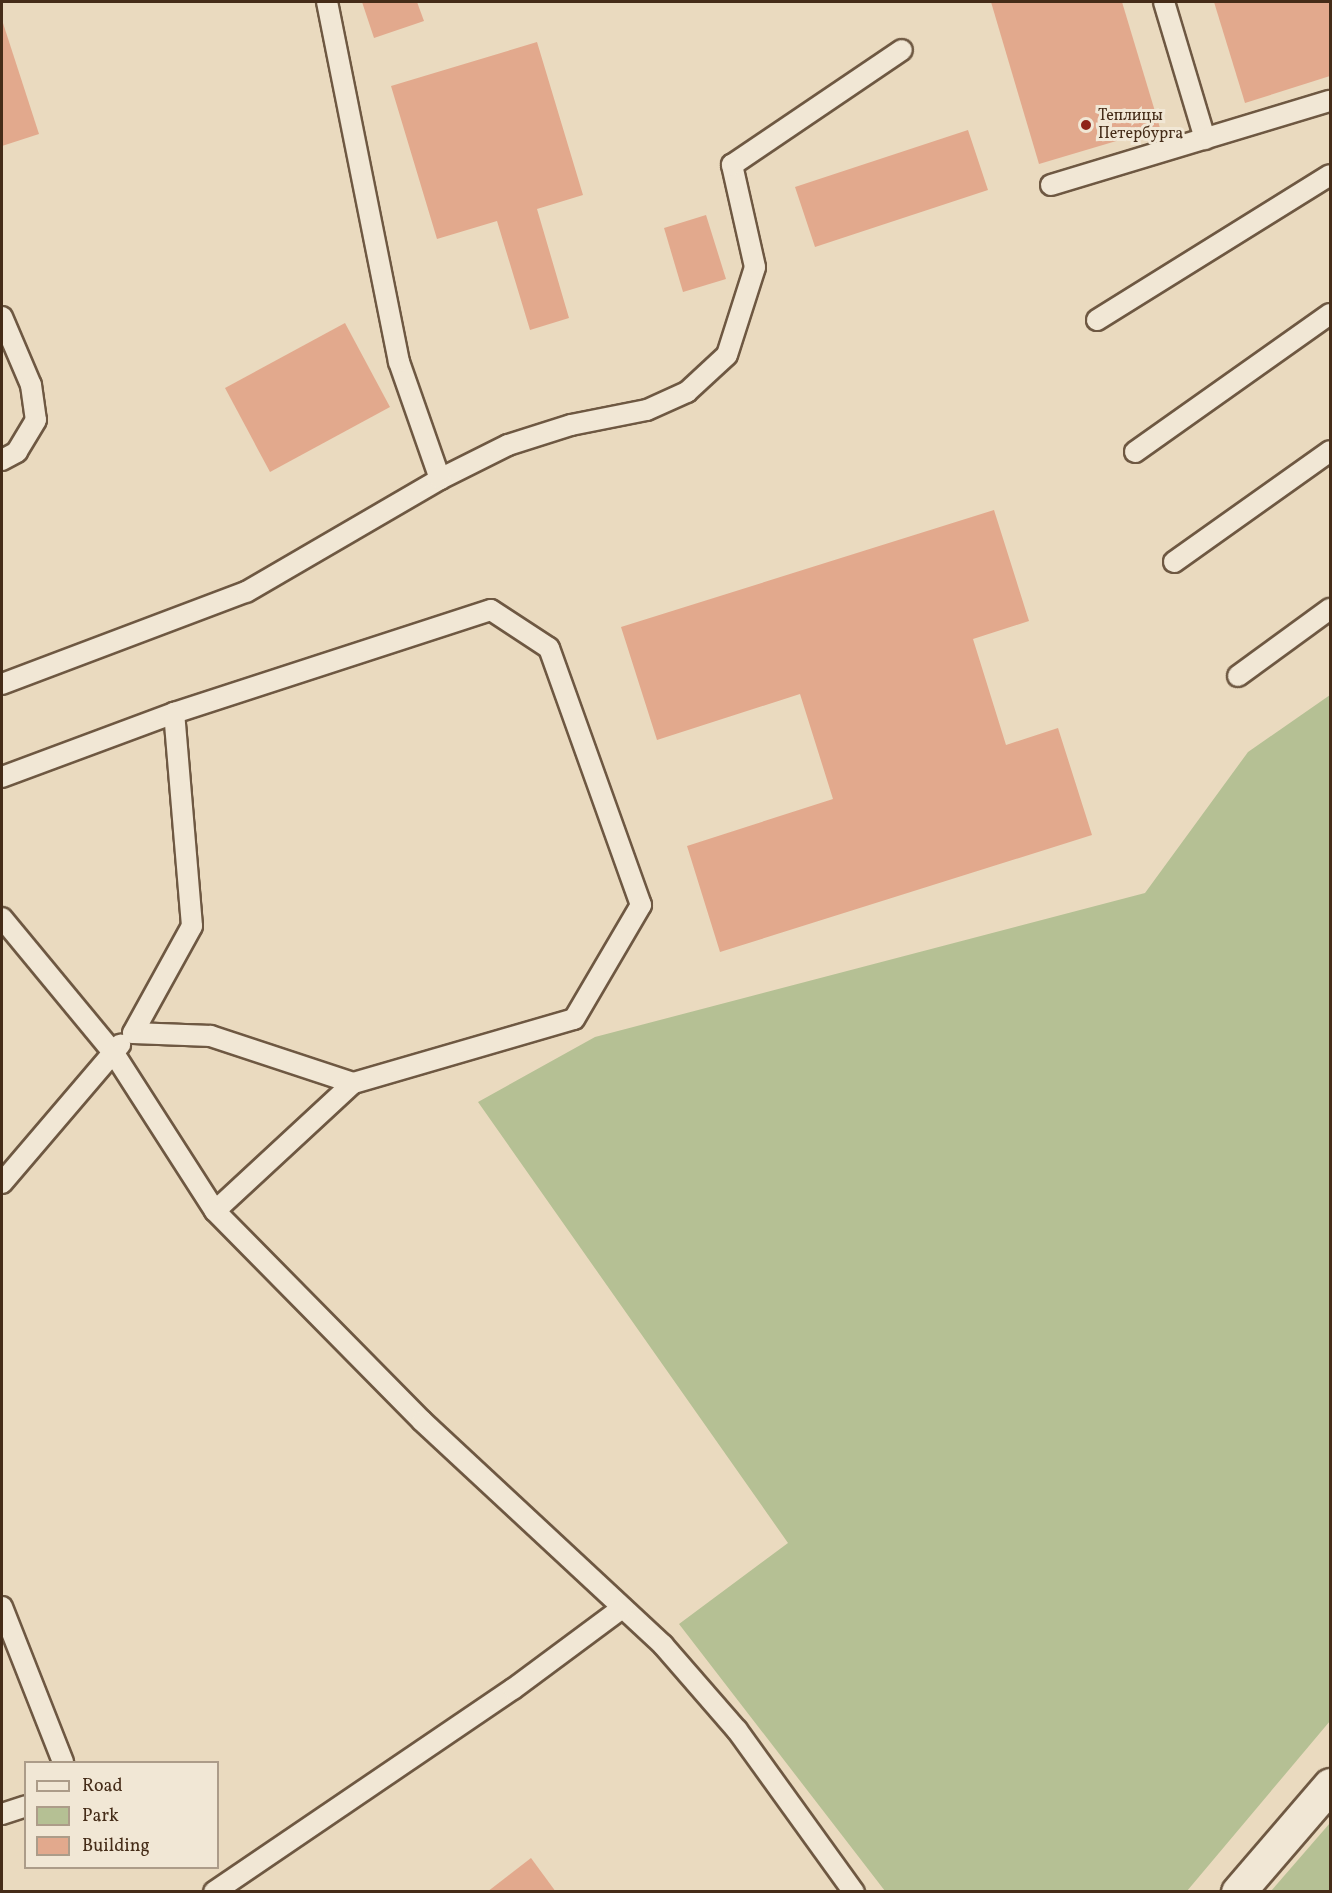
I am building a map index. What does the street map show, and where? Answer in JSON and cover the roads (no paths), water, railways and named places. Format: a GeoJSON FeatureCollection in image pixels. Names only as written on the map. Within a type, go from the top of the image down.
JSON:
{"type":"FeatureCollection","features":[{"type":"Feature","properties":{"kind":"street"},"geometry":{"type":"LineString","coordinates":[[1238,1892],[1330,1785]]}},
{"type":"Feature","properties":{"kind":"lane"},"geometry":{"type":"LineString","coordinates":[[327,2],[399,362],[440,479]]}},
{"type":"Feature","properties":{"kind":"lane"},"geometry":{"type":"LineString","coordinates":[[1164,2],[1205,139]]}},
{"type":"Feature","properties":{"kind":"lane"},"geometry":{"type":"LineString","coordinates":[[2,684],[246,592],[440,479],[508,445],[571,425],[646,410],[687,392],[727,355],[754,267],[732,165],[902,50]]}},
{"type":"Feature","properties":{"kind":"lane"},"geometry":{"type":"LineString","coordinates":[[1050,185],[1330,101]]}},
{"type":"Feature","properties":{"kind":"lane"},"geometry":{"type":"LineString","coordinates":[[1097,320],[1330,175]]}},
{"type":"Feature","properties":{"kind":"lane"},"geometry":{"type":"LineString","coordinates":[[1135,452],[1330,314]]}},
{"type":"Feature","properties":{"kind":"lane"},"geometry":{"type":"LineString","coordinates":[[2,317],[31,386],[36,420],[17,452],[2,460]]}},
{"type":"Feature","properties":{"kind":"lane"},"geometry":{"type":"LineString","coordinates":[[1174,562],[1330,452]]}},
{"type":"Feature","properties":{"kind":"lane"},"geometry":{"type":"LineString","coordinates":[[1238,676],[1330,609]]}},
{"type":"Feature","properties":{"kind":"lane"},"geometry":{"type":"LineString","coordinates":[[2,777],[174,713],[491,610],[549,648],[641,905],[574,1019],[353,1083],[215,1211]]}},
{"type":"Feature","properties":{"kind":"lane"},"geometry":{"type":"LineString","coordinates":[[2,1183],[113,1052],[133,1033],[192,926],[174,713]]}},
{"type":"Feature","properties":{"kind":"lane"},"geometry":{"type":"LineString","coordinates":[[2,918],[113,1052],[215,1211],[422,1421],[663,1645],[737,1730],[855,1892]]}},
{"type":"Feature","properties":{"kind":"lane"},"geometry":{"type":"LineString","coordinates":[[133,1033],[211,1036],[353,1083]]}},
{"type":"Feature","properties":{"kind":"lane"},"geometry":{"type":"LineString","coordinates":[[2,1607],[63,1761]]}},
{"type":"Feature","properties":{"kind":"lane"},"geometry":{"type":"LineString","coordinates":[[214,1892],[503,1695],[622,1608]]}},
{"type":"Feature","properties":{"kind":"lane"},"geometry":{"type":"LineString","coordinates":[[2,1814],[24,1807]]}},
{"type":"Feature","properties":{"kind":"place","name":"Теплицы Петербурга"},"geometry":{"type":"Point","coordinates":[1086,125]}}]}
